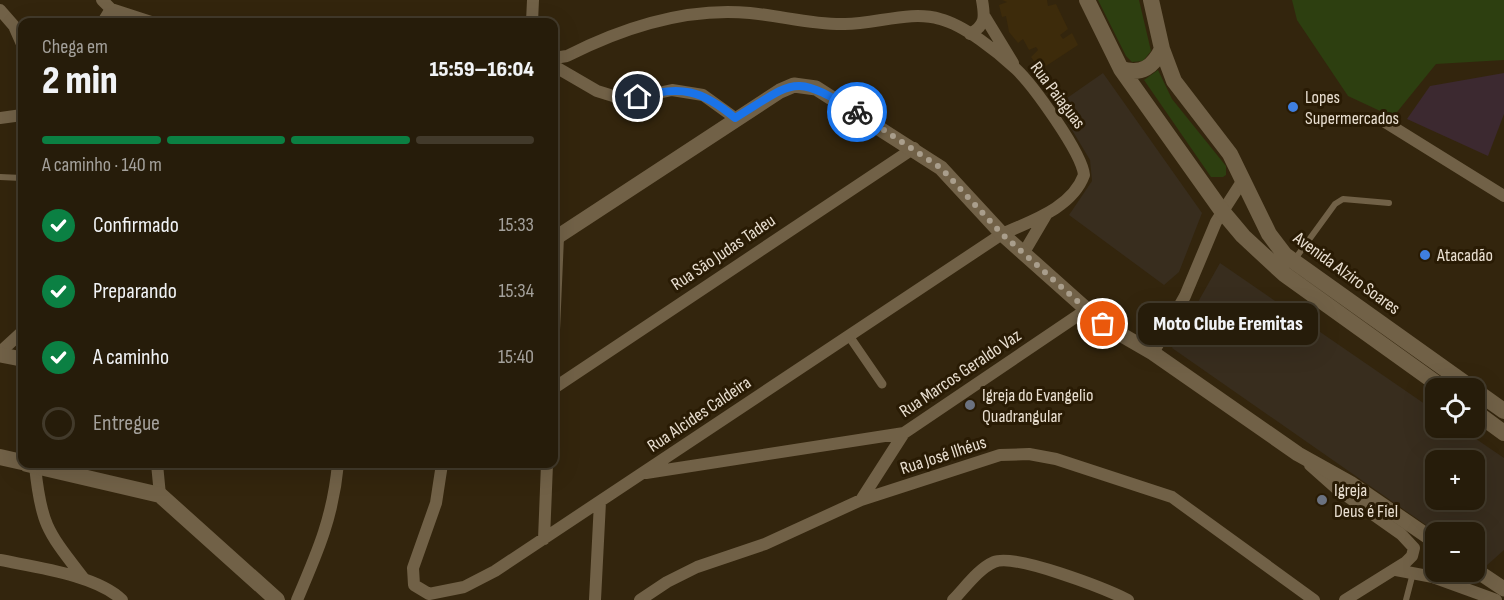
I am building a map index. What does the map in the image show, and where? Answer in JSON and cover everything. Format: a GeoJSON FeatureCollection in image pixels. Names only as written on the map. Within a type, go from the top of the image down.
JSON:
{"type":"FeatureCollection","features":[{"type":"Feature","properties":{"kind":"main road","name":"Avenida Alziro Soares"},"geometry":{"type":"LineString","coordinates":[[1087,0],[1121,69],[1222,211],[1263,257],[1429,378]]}},
{"type":"Feature","properties":{"kind":"main road","name":"Avenida Alziro Soares"},"geometry":{"type":"LineString","coordinates":[[1151,0],[1162,49],[1174,81],[1230,154],[1269,234],[1293,262],[1504,411]]}},
{"type":"Feature","properties":{"kind":"main road"},"geometry":{"type":"LineString","coordinates":[[1121,69],[1133,72],[1150,66],[1162,49]]}},
{"type":"Feature","properties":{"kind":"main road"},"geometry":{"type":"LineString","coordinates":[[1485,419],[1504,432]]}},
{"type":"Feature","properties":{"kind":"main road"},"geometry":{"type":"LineString","coordinates":[[0,457],[18,462]]}},
{"type":"Feature","properties":{"kind":"main road"},"geometry":{"type":"LineString","coordinates":[[45,468],[160,495],[277,600]]}},
{"type":"Feature","properties":{"kind":"street"},"geometry":{"type":"LineString","coordinates":[[532,18],[533,0]]}},
{"type":"Feature","properties":{"kind":"street"},"geometry":{"type":"LineString","coordinates":[[982,0],[986,17],[1017,69]]}},
{"type":"Feature","properties":{"kind":"street"},"geometry":{"type":"LineString","coordinates":[[107,4],[141,18]]}},
{"type":"Feature","properties":{"kind":"street"},"geometry":{"type":"LineString","coordinates":[[0,10],[14,26],[18,35]]}},
{"type":"Feature","properties":{"kind":"street","name":"Rua Paiaguas"},"geometry":{"type":"LineString","coordinates":[[558,57],[567,56],[662,18],[696,13],[748,12],[843,24],[911,17],[937,18],[970,34],[1017,69],[1069,140],[1083,165],[1084,175],[1081,183],[1046,215],[1023,254]]}},
{"type":"Feature","properties":{"kind":"street"},"geometry":{"type":"LineString","coordinates":[[970,34],[982,26],[986,17]]}},
{"type":"Feature","properties":{"kind":"street"},"geometry":{"type":"LineString","coordinates":[[558,68],[597,91],[626,100],[672,90],[696,93],[716,102],[735,118]]}},
{"type":"Feature","properties":{"kind":"street"},"geometry":{"type":"LineString","coordinates":[[558,237],[735,118],[780,91],[794,85],[816,88],[914,148],[941,168],[1002,234],[1086,310],[1153,353],[1298,454],[1350,483],[1425,534]]}},
{"type":"Feature","properties":{"kind":"street"},"geometry":{"type":"LineString","coordinates":[[0,118],[18,116]]}},
{"type":"Feature","properties":{"kind":"street"},"geometry":{"type":"LineString","coordinates":[[1385,122],[1504,196]]}},
{"type":"Feature","properties":{"kind":"street","name":"Rua São Judas Tadeu"},"geometry":{"type":"LineString","coordinates":[[558,385],[914,148]]}},
{"type":"Feature","properties":{"kind":"street"},"geometry":{"type":"LineString","coordinates":[[1153,353],[1185,296],[1222,211],[1243,180]]}},
{"type":"Feature","properties":{"kind":"street","name":"Rua Paiaguas"},"geometry":{"type":"LineString","coordinates":[[1002,234],[1046,215]]}},
{"type":"Feature","properties":{"kind":"street","name":"Rua Alcides Caldeira"},"geometry":{"type":"LineString","coordinates":[[441,468],[436,503],[413,568],[412,580],[420,591],[429,594],[464,587],[495,571],[1002,234]]}},
{"type":"Feature","properties":{"kind":"street","name":"Rua Marcos Geraldo Vaz"},"geometry":{"type":"LineString","coordinates":[[642,474],[904,433],[1086,310]]}},
{"type":"Feature","properties":{"kind":"street"},"geometry":{"type":"LineString","coordinates":[[0,354],[18,336]]}},
{"type":"Feature","properties":{"kind":"street"},"geometry":{"type":"LineString","coordinates":[[849,336],[882,384]]}},
{"type":"Feature","properties":{"kind":"street"},"geometry":{"type":"LineString","coordinates":[[0,354],[18,358]]}},
{"type":"Feature","properties":{"kind":"street"},"geometry":{"type":"LineString","coordinates":[[861,500],[904,433]]}},
{"type":"Feature","properties":{"kind":"street"},"geometry":{"type":"LineString","coordinates":[[693,440],[690,446],[694,460],[703,464]]}},
{"type":"Feature","properties":{"kind":"street","name":"Rua José Ilhéus"},"geometry":{"type":"LineString","coordinates":[[640,600],[667,582],[698,567],[765,544],[861,500],[1000,455],[1029,454],[1056,459],[1172,497],[1314,600]]}},
{"type":"Feature","properties":{"kind":"street"},"geometry":{"type":"LineString","coordinates":[[1298,454],[1337,489],[1401,534],[1414,548],[1412,556],[1396,570],[1345,600]]}},
{"type":"Feature","properties":{"kind":"street"},"geometry":{"type":"LineString","coordinates":[[29,468],[43,519],[52,538],[84,579]]}},
{"type":"Feature","properties":{"kind":"street"},"geometry":{"type":"LineString","coordinates":[[157,468],[160,495]]}},
{"type":"Feature","properties":{"kind":"street"},"geometry":{"type":"LineString","coordinates":[[297,600],[329,522],[335,500],[338,468]]}},
{"type":"Feature","properties":{"kind":"street"},"geometry":{"type":"LineString","coordinates":[[544,539],[547,468]]}},
{"type":"Feature","properties":{"kind":"street"},"geometry":{"type":"LineString","coordinates":[[595,600],[600,502]]}},
{"type":"Feature","properties":{"kind":"street"},"geometry":{"type":"LineString","coordinates":[[0,560],[84,579],[115,593],[122,600]]}},
{"type":"Feature","properties":{"kind":"street"},"geometry":{"type":"LineString","coordinates":[[953,600],[983,569],[995,561],[1007,560],[1068,575],[1128,600]]}},
{"type":"Feature","properties":{"kind":"street"},"geometry":{"type":"LineString","coordinates":[[1396,570],[1413,573],[1496,600]]}},
{"type":"Feature","properties":{"kind":"street"},"geometry":{"type":"LineString","coordinates":[[1485,576],[1504,589]]}},
{"type":"Feature","properties":{"kind":"lane"},"geometry":{"type":"LineString","coordinates":[[0,177],[18,178]]}},
{"type":"Feature","properties":{"kind":"lane"},"geometry":{"type":"LineString","coordinates":[[1293,262],[1335,204],[1343,199],[1389,202]]}},
{"type":"Feature","properties":{"kind":"lane"},"geometry":{"type":"LineString","coordinates":[[1406,600],[1413,573]]}},
{"type":"Feature","properties":{"kind":"shaded area"},"geometry":{"type":"Polygon","coordinates":[[[1002,0],[1047,0],[1048,6],[1056,4],[1068,29],[1060,35],[1063,39],[1072,33],[1078,45],[1040,70],[1031,57],[1038,50],[1036,47],[1029,50],[1023,39],[1018,43],[1009,32],[1006,16],[1002,17],[999,5],[1007,2],[1002,0]]]}},
{"type":"Feature","properties":{"kind":"shaded area"},"geometry":{"type":"Polygon","coordinates":[[[1103,73],[1202,213],[1179,272],[1164,285],[1069,215],[1092,181],[1090,160],[1057,105],[1103,73]]]}},
{"type":"Feature","properties":{"kind":"shaded area"},"geometry":{"type":"Polygon","coordinates":[[[1504,73],[1504,114],[1488,156],[1407,119],[1430,86],[1504,73]]]}},
{"type":"Feature","properties":{"kind":"shaded area"},"geometry":{"type":"Polygon","coordinates":[[[1220,263],[1425,404],[1425,438],[1475,438],[1504,458],[1504,550],[1485,567],[1485,522],[1425,522],[1425,524],[1172,348],[1220,263]]]}},
{"type":"Feature","properties":{"kind":"green space"},"geometry":{"type":"Polygon","coordinates":[[[1098,0],[1139,0],[1151,51],[1143,61],[1132,62],[1126,56],[1098,0]]]}},
{"type":"Feature","properties":{"kind":"green space"},"geometry":{"type":"Polygon","coordinates":[[[1292,0],[1504,0],[1504,60],[1436,64],[1393,117],[1348,96],[1297,20],[1292,0]]]}},
{"type":"Feature","properties":{"kind":"green space"},"geometry":{"type":"Polygon","coordinates":[[[1158,70],[1172,99],[1226,166],[1226,175],[1223,177],[1211,177],[1144,80],[1158,70]]]}},
{"type":"Feature","properties":{"kind":"way so far"},"geometry":{"type":"LineString","coordinates":[[857,112],[941,168],[984,217],[1103,324]]}},
{"type":"Feature","properties":{"kind":"place","name":"Lopes Supermercados"},"geometry":{"type":"Point","coordinates":[1293,107]}},
{"type":"Feature","properties":{"kind":"place","name":"Atacadão"},"geometry":{"type":"Point","coordinates":[1425,255]}},
{"type":"Feature","properties":{"kind":"place","name":"Moto Clube Eremitas"},"geometry":{"type":"Point","coordinates":[1103,324]}},
{"type":"Feature","properties":{"kind":"place","name":"Igreja do Evangelio Quadrangular"},"geometry":{"type":"Point","coordinates":[970,405]}},
{"type":"Feature","properties":{"kind":"place","name":"Igreja Deus é Fiel"},"geometry":{"type":"Point","coordinates":[1322,500]}},
{"type":"Feature","properties":{"kind":"route"},"geometry":{"type":"LineString","coordinates":[[638,97],[672,90],[689,91],[716,102],[735,118],[780,91],[794,85],[804,85],[816,88],[857,112]]}}]}
